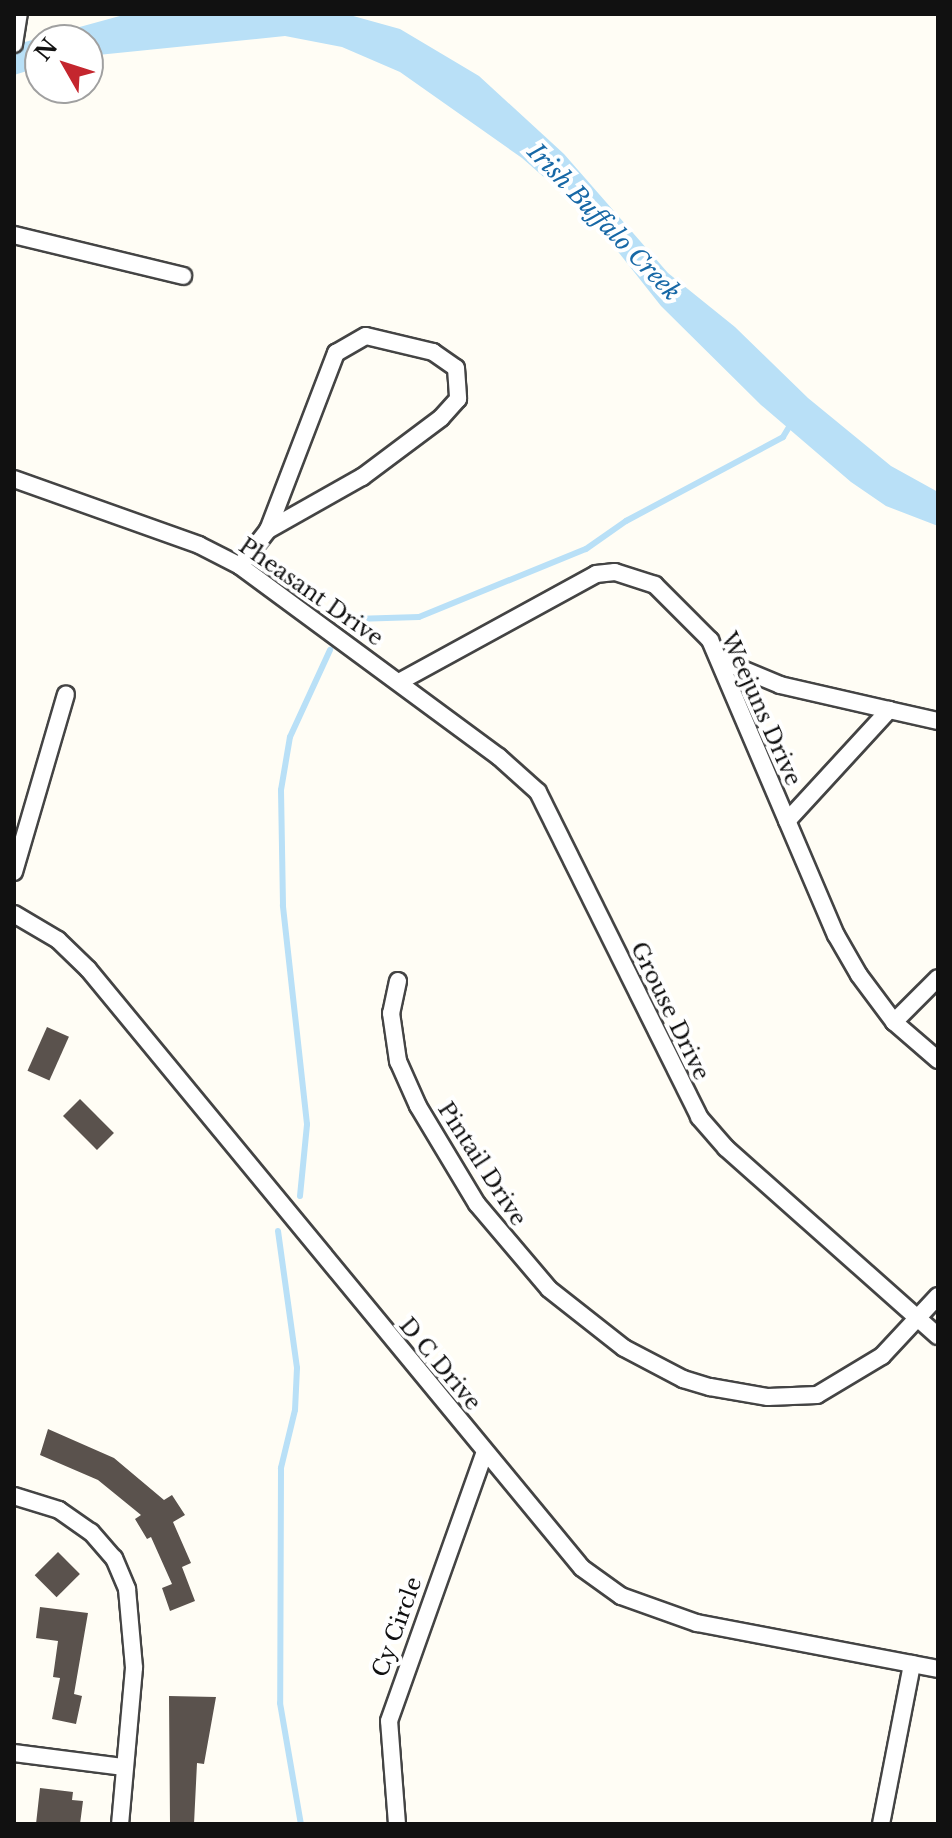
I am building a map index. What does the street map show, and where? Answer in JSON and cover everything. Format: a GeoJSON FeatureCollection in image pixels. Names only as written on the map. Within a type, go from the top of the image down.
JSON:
{"type":"FeatureCollection","features":[{"type":"Feature","properties":{"kind":"street"},"geometry":{"type":"LineString","coordinates":[[14,44],[19,14]]}},
{"type":"Feature","properties":{"kind":"street"},"geometry":{"type":"LineString","coordinates":[[14,235],[183,276]]}},
{"type":"Feature","properties":{"kind":"street"},"geometry":{"type":"LineString","coordinates":[[240,566],[268,530],[336,353],[366,336],[433,352],[456,368],[458,399],[441,418],[362,477],[268,530]]}},
{"type":"Feature","properties":{"kind":"street","name":"Pheasant Drive"},"geometry":{"type":"LineString","coordinates":[[14,479],[199,545],[240,566],[399,682]]}},
{"type":"Feature","properties":{"kind":"street","name":"Weejuns Drive"},"geometry":{"type":"LineString","coordinates":[[399,682],[570,587],[615,572],[655,585],[683,608],[720,660],[836,935],[894,1022],[938,1060]]}},
{"type":"Feature","properties":{"kind":"street"},"geometry":{"type":"LineString","coordinates":[[720,660],[780,685],[938,721]]}},
{"type":"Feature","properties":{"kind":"street","name":"Grouse Drive"},"geometry":{"type":"LineString","coordinates":[[399,682],[538,792],[699,1117],[726,1148],[938,1336]]}},
{"type":"Feature","properties":{"kind":"street"},"geometry":{"type":"LineString","coordinates":[[14,872],[66,694]]}},
{"type":"Feature","properties":{"kind":"street"},"geometry":{"type":"LineString","coordinates":[[787,821],[889,710]]}},
{"type":"Feature","properties":{"kind":"street","name":"D C Drive"},"geometry":{"type":"LineString","coordinates":[[14,914],[58,940],[88,969],[568,1553],[621,1596],[697,1623],[938,1669]]}},
{"type":"Feature","properties":{"kind":"street"},"geometry":{"type":"LineString","coordinates":[[894,1022],[938,978]]}},
{"type":"Feature","properties":{"kind":"street","name":"Pintail Drive"},"geometry":{"type":"LineString","coordinates":[[398,981],[391,1013],[398,1061],[418,1106],[477,1204],[549,1289],[624,1348],[683,1379],[795,1398],[817,1395],[861,1372],[938,1296]]}},
{"type":"Feature","properties":{"kind":"street","name":"Cy Circle"},"geometry":{"type":"LineString","coordinates":[[397,1824],[389,1721],[485,1452]]}},
{"type":"Feature","properties":{"kind":"street"},"geometry":{"type":"LineString","coordinates":[[14,1496],[59,1510],[91,1532],[114,1558],[127,1589],[134,1668],[120,1824]]}},
{"type":"Feature","properties":{"kind":"street"},"geometry":{"type":"LineString","coordinates":[[881,1824],[912,1664]]}},
{"type":"Feature","properties":{"kind":"street"},"geometry":{"type":"LineString","coordinates":[[14,1753],[124,1767]]}},
{"type":"Feature","properties":{"kind":"water","name":"Irish Buffalo Creek"},"geometry":{"type":"Polygon","coordinates":[[[127,14],[346,14],[400,29],[479,76],[564,154],[668,273],[735,327],[808,398],[891,466],[938,492],[938,526],[886,506],[851,482],[761,405],[661,306],[593,220],[522,158],[400,72],[342,47],[285,36],[104,54],[104,24],[91,24],[127,14]]]}},
{"type":"Feature","properties":{"kind":"water"},"geometry":{"type":"Polygon","coordinates":[[[24,42],[24,72],[14,75],[14,45],[24,42]]]}},
{"type":"Feature","properties":{"kind":"building"},"geometry":{"type":"Polygon","coordinates":[[[47,1027],[69,1037],[49,1081],[27,1071],[47,1027]]]}},
{"type":"Feature","properties":{"kind":"building"},"geometry":{"type":"Polygon","coordinates":[[[80,1099],[114,1133],[97,1150],[63,1116],[80,1099]]]}},
{"type":"Feature","properties":{"kind":"building"},"geometry":{"type":"Polygon","coordinates":[[[48,1429],[114,1458],[164,1500],[172,1495],[185,1515],[173,1522],[191,1563],[182,1567],[195,1601],[170,1611],[162,1588],[172,1584],[151,1537],[147,1539],[135,1519],[141,1515],[98,1480],[40,1455],[48,1429]]]}},
{"type":"Feature","properties":{"kind":"building"},"geometry":{"type":"Polygon","coordinates":[[[58,1552],[80,1574],[57,1597],[35,1575],[58,1552]]]}},
{"type":"Feature","properties":{"kind":"building"},"geometry":{"type":"Polygon","coordinates":[[[40,1607],[88,1613],[74,1694],[82,1696],[76,1724],[52,1719],[60,1678],[53,1677],[58,1641],[36,1638],[40,1607]]]}},
{"type":"Feature","properties":{"kind":"building"},"geometry":{"type":"Polygon","coordinates":[[[169,1696],[216,1697],[204,1764],[197,1763],[194,1824],[170,1824],[169,1696]]]}},
{"type":"Feature","properties":{"kind":"building"},"geometry":{"type":"Polygon","coordinates":[[[40,1788],[73,1792],[72,1800],[83,1801],[80,1824],[36,1824],[40,1788]]]}},
{"type":"Feature","properties":{"kind":"waterway"},"geometry":{"type":"LineString","coordinates":[[349,626],[354,619],[419,617],[586,549],[626,521],[783,437],[792,422]]}},
{"type":"Feature","properties":{"kind":"waterway"},"geometry":{"type":"LineString","coordinates":[[300,1196],[307,1124],[283,905],[281,790],[290,737],[330,650]]}},
{"type":"Feature","properties":{"kind":"waterway"},"geometry":{"type":"LineString","coordinates":[[278,1231],[297,1368],[295,1410],[281,1468],[280,1703],[301,1824]]}}]}
